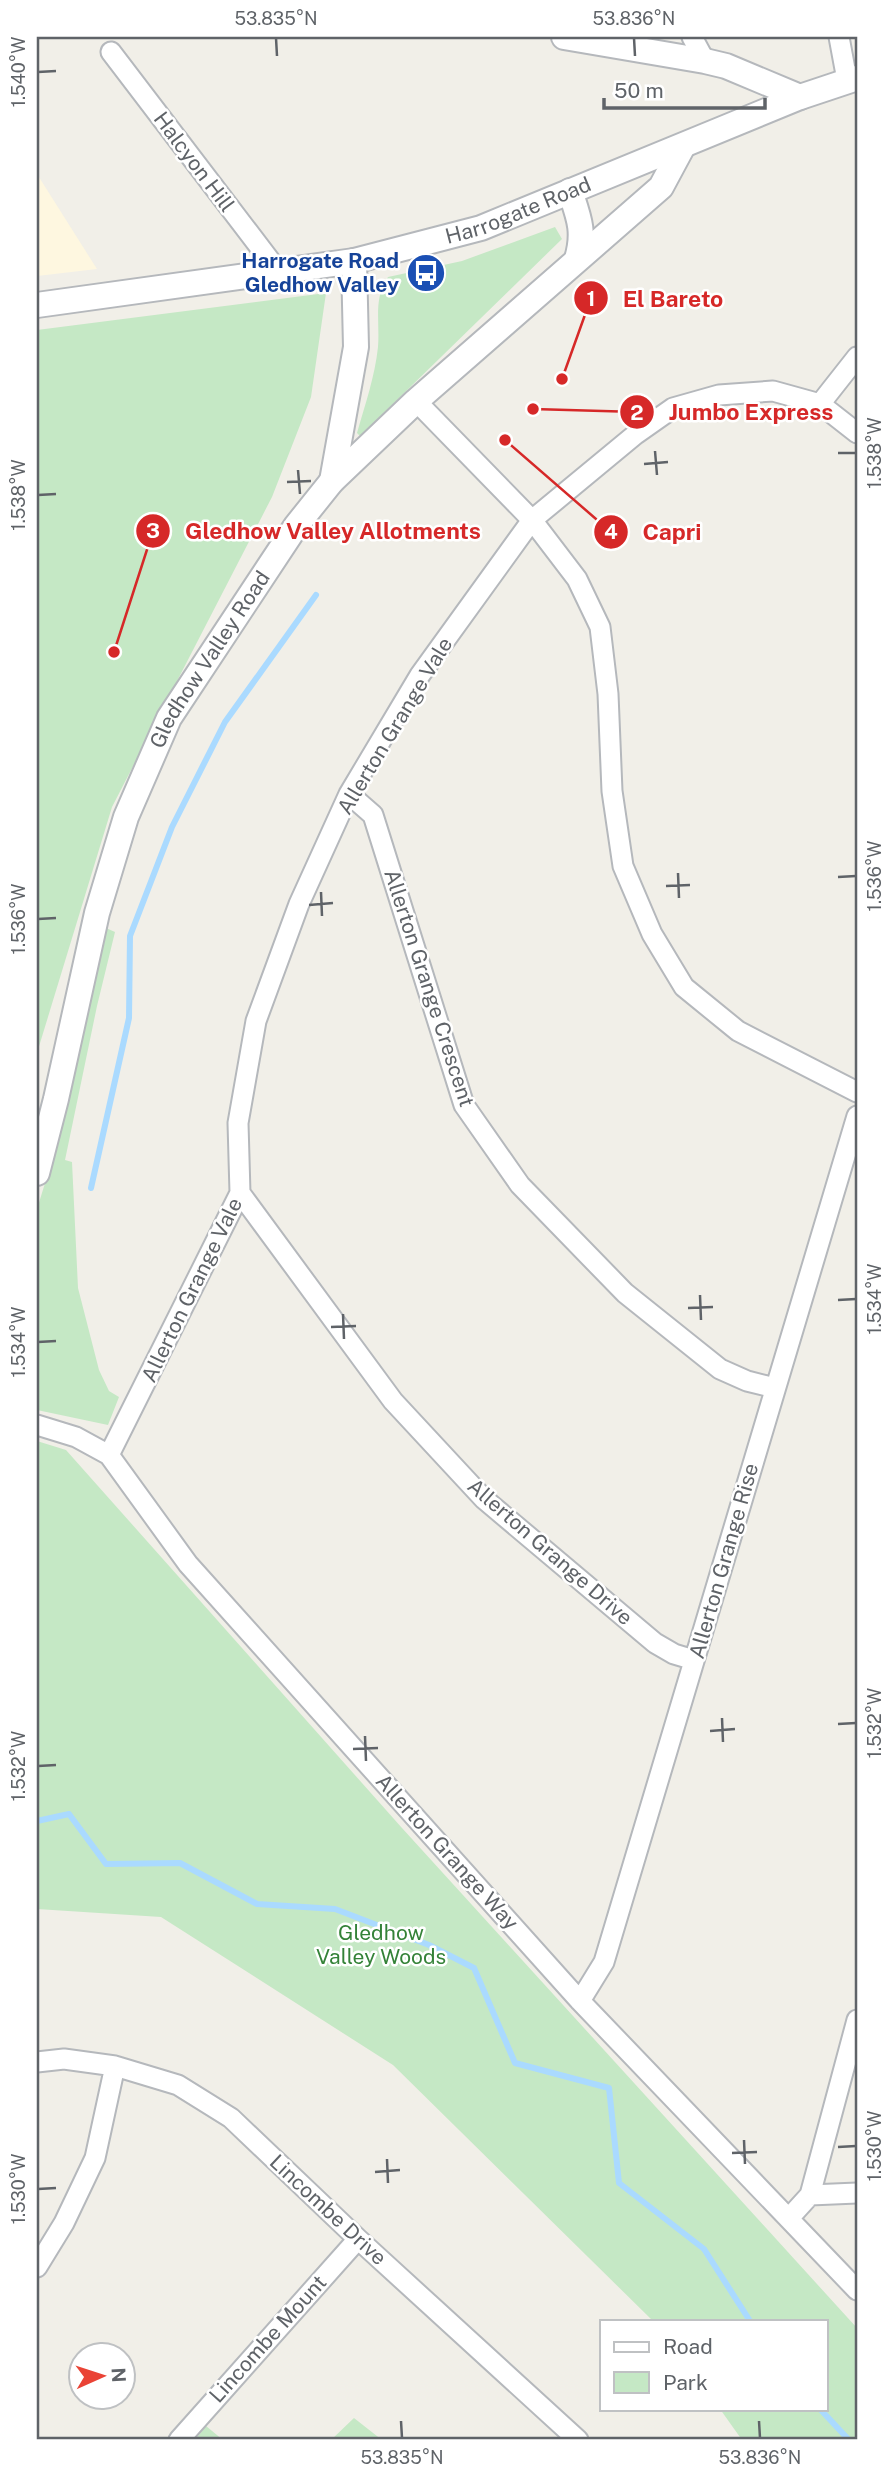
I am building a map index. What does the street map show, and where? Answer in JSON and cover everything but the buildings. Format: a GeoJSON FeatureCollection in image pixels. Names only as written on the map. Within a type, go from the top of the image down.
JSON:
{"type":"FeatureCollection","features":[{"type":"Feature","properties":{"kind":"street"},"geometry":{"type":"LineString","coordinates":[[564,37],[726,66],[800,97]]}},
{"type":"Feature","properties":{"kind":"street"},"geometry":{"type":"LineString","coordinates":[[692,37],[705,61]]}},
{"type":"Feature","properties":{"kind":"street"},"geometry":{"type":"LineString","coordinates":[[839,37],[852,79]]}},
{"type":"Feature","properties":{"kind":"street","name":"Halcyon Hill"},"geometry":{"type":"LineString","coordinates":[[111,52],[278,271]]}},
{"type":"Feature","properties":{"kind":"street","name":"Harrogate Road"},"geometry":{"type":"LineString","coordinates":[[37,305],[354,261],[481,228],[800,97],[852,79]]}},
{"type":"Feature","properties":{"kind":"street","name":"Gledhow Valley Road"},"geometry":{"type":"LineString","coordinates":[[37,1174],[97,913],[125,817],[169,718],[296,526],[332,481],[416,401],[661,187],[683,145]]}},
{"type":"Feature","properties":{"kind":"street"},"geometry":{"type":"LineString","coordinates":[[570,191],[582,226],[577,259]]}},
{"type":"Feature","properties":{"kind":"street"},"geometry":{"type":"LineString","coordinates":[[332,481],[356,347],[354,261]]}},
{"type":"Feature","properties":{"kind":"street"},"geometry":{"type":"LineString","coordinates":[[821,404],[857,356]]}},
{"type":"Feature","properties":{"kind":"street"},"geometry":{"type":"LineString","coordinates":[[532,520],[636,434],[673,408],[719,394],[773,391],[821,404],[857,433]]}},
{"type":"Feature","properties":{"kind":"street"},"geometry":{"type":"LineString","coordinates":[[416,401],[532,520],[577,579],[600,627],[608,694],[612,791],[624,866],[652,934],[684,987],[738,1031],[857,1091]]}},
{"type":"Feature","properties":{"kind":"street","name":"Allerton Grange Vale"},"geometry":{"type":"LineString","coordinates":[[109,1455],[240,1193],[238,1123],[256,1021],[299,904],[349,794],[420,675],[532,520]]}},
{"type":"Feature","properties":{"kind":"street","name":"Allerton Grange Crescent"},"geometry":{"type":"LineString","coordinates":[[349,794],[373,815],[464,1105],[520,1185],[625,1293],[720,1369],[747,1381],[775,1388]]}},
{"type":"Feature","properties":{"kind":"street","name":"Allerton Grange Rise"},"geometry":{"type":"LineString","coordinates":[[580,2001],[604,1962],[857,1116]]}},
{"type":"Feature","properties":{"kind":"street","name":"Allerton Grange Drive"},"geometry":{"type":"LineString","coordinates":[[240,1193],[393,1401],[484,1499],[654,1643],[674,1654],[694,1660]]}},
{"type":"Feature","properties":{"kind":"street","name":"Allerton Grange Way"},"geometry":{"type":"LineString","coordinates":[[37,1425],[76,1437],[109,1455],[188,1564],[580,2001],[790,2217],[857,2290]]}},
{"type":"Feature","properties":{"kind":"street"},"geometry":{"type":"LineString","coordinates":[[790,2217],[810,2195],[857,2020]]}},
{"type":"Feature","properties":{"kind":"street","name":"Lincombe Drive"},"geometry":{"type":"LineString","coordinates":[[37,2062],[64,2059],[115,2066],[178,2085],[230,2118],[578,2440]]}},
{"type":"Feature","properties":{"kind":"street"},"geometry":{"type":"LineString","coordinates":[[37,2267],[64,2223],[94,2158],[115,2066]]}},
{"type":"Feature","properties":{"kind":"street"},"geometry":{"type":"LineString","coordinates":[[810,2195],[857,2193]]}},
{"type":"Feature","properties":{"kind":"street","name":"Lincombe Mount"},"geometry":{"type":"LineString","coordinates":[[179,2440],[358,2239]]}},
{"type":"Feature","properties":{"kind":"shaded area"},"geometry":{"type":"Polygon","coordinates":[[[37,174],[97,269],[37,276],[37,174]]]}},
{"type":"Feature","properties":{"kind":"green space"},"geometry":{"type":"Polygon","coordinates":[[[555,227],[562,239],[360,436],[357,433],[377,358],[380,294],[388,277],[462,261],[555,227]]]}},
{"type":"Feature","properties":{"kind":"green space"},"geometry":{"type":"Polygon","coordinates":[[[326,293],[311,397],[272,497],[112,807],[37,1053],[37,330],[326,293]]]}},
{"type":"Feature","properties":{"kind":"green space"},"geometry":{"type":"Polygon","coordinates":[[[106,928],[115,932],[65,1160],[72,1162],[78,1288],[99,1370],[109,1391],[119,1397],[108,1425],[37,1410],[37,1209],[55,1151],[106,928]]]}},
{"type":"Feature","properties":{"kind":"green space","name":"Gledhow Valley Woods"},"geometry":{"type":"Polygon","coordinates":[[[37,1441],[66,1450],[402,1828],[857,2328],[857,2440],[742,2440],[721,2410],[828,2410],[828,2320],[652,2320],[393,2065],[161,1917],[37,1909],[37,1441]]]}},
{"type":"Feature","properties":{"kind":"green space"},"geometry":{"type":"Polygon","coordinates":[[[354,2418],[382,2440],[331,2440],[354,2418]]]}},
{"type":"Feature","properties":{"kind":"green space"},"geometry":{"type":"Polygon","coordinates":[[[206,2426],[223,2440],[195,2440],[206,2426]]]}},
{"type":"Feature","properties":{"kind":"waterway"},"geometry":{"type":"LineString","coordinates":[[91,1188],[129,1018],[130,936],[172,827],[225,722],[316,595]]}},
{"type":"Feature","properties":{"kind":"waterway"},"geometry":{"type":"LineString","coordinates":[[37,1821],[69,1814],[106,1864],[180,1863],[257,1904],[335,1909],[429,1945],[474,1968],[515,2063],[609,2088],[619,2183],[704,2249],[749,2320]]}},
{"type":"Feature","properties":{"kind":"waterway"},"geometry":{"type":"LineString","coordinates":[[821,2410],[849,2440]]}},
{"type":"Feature","properties":{"kind":"place","name":"Harrogate Road Gledhow Valley"},"geometry":{"type":"Point","coordinates":[426,273]}},
{"type":"Feature","properties":{"kind":"place","name":"El Bareto"},"geometry":{"type":"Point","coordinates":[562,379]}},
{"type":"Feature","properties":{"kind":"place","name":"Jumbo Express"},"geometry":{"type":"Point","coordinates":[533,409]}},
{"type":"Feature","properties":{"kind":"place","name":"Capri"},"geometry":{"type":"Point","coordinates":[505,440]}},
{"type":"Feature","properties":{"kind":"place","name":"Gledhow Valley Allotments"},"geometry":{"type":"Point","coordinates":[114,652]}}]}
